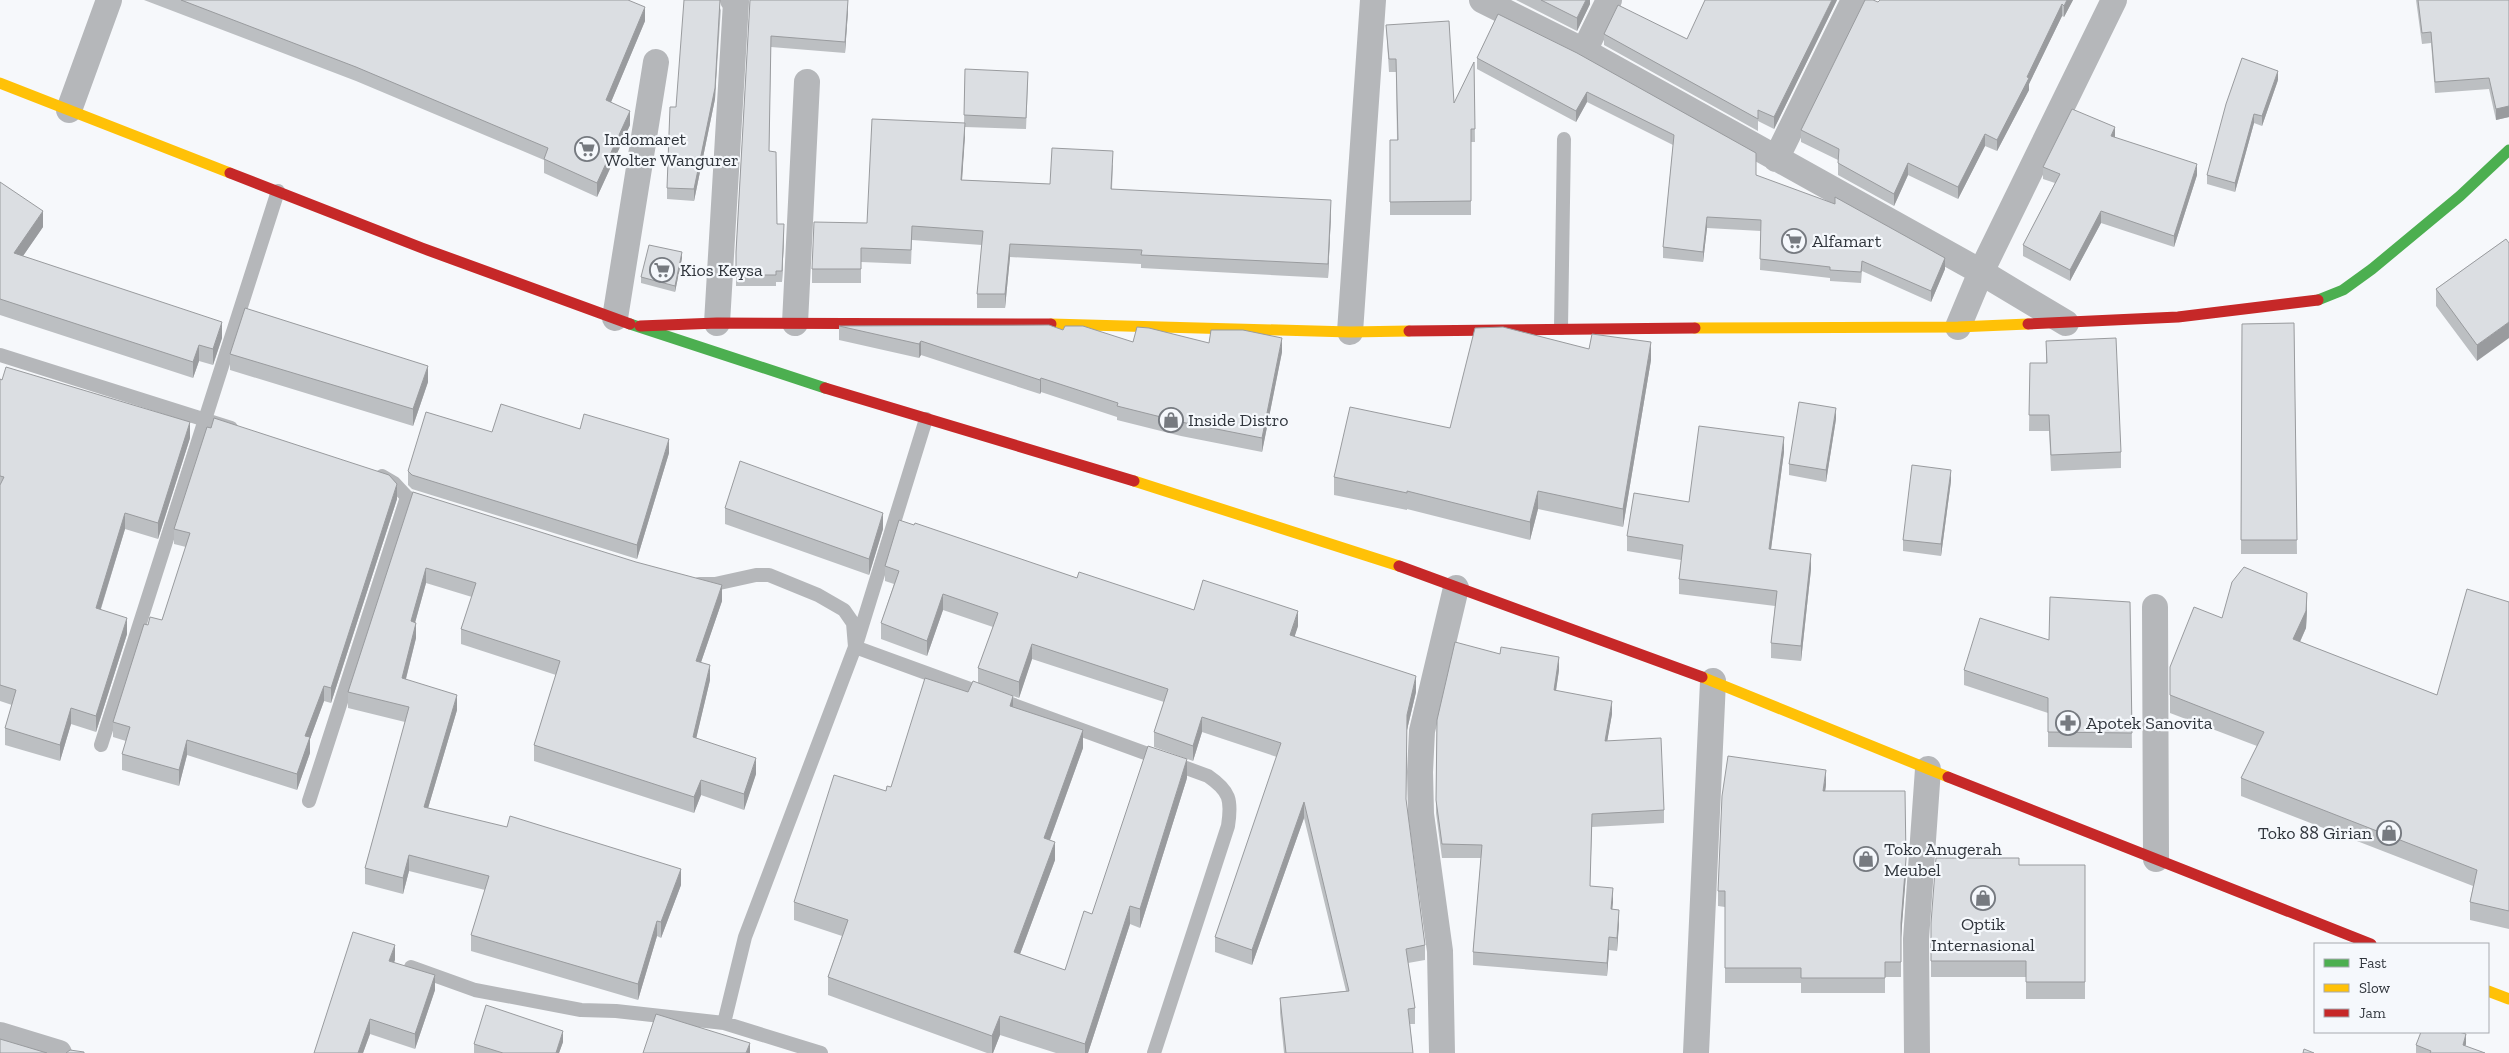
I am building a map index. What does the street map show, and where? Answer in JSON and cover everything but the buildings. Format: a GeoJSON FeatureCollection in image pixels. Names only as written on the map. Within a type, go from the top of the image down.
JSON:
{"type":"FeatureCollection","features":[{"type":"Feature","properties":{"kind":"main road"},"geometry":{"type":"LineString","coordinates":[[0,83],[422,248],[626,322],[926,419],[1360,553],[1713,681],[1928,769],[2368,943]]}},
{"type":"Feature","properties":{"kind":"main road"},"geometry":{"type":"LineString","coordinates":[[626,322],[1070,324],[1350,332],[1561,328],[1958,327],[2178,317],[2314,301],[2343,290],[2372,269],[2460,196],[2509,150]]}},
{"type":"Feature","properties":{"kind":"main road"},"geometry":{"type":"LineString","coordinates":[[2489,991],[2509,999]]}},
{"type":"Feature","properties":{"kind":"street"},"geometry":{"type":"LineString","coordinates":[[69,110],[109,0]]}},
{"type":"Feature","properties":{"kind":"street"},"geometry":{"type":"LineString","coordinates":[[1350,332],[1373,0]]}},
{"type":"Feature","properties":{"kind":"street"},"geometry":{"type":"LineString","coordinates":[[1482,0],[1584,51],[1981,272],[2066,323]]}},
{"type":"Feature","properties":{"kind":"street"},"geometry":{"type":"LineString","coordinates":[[1584,51],[1609,0]]}},
{"type":"Feature","properties":{"kind":"street"},"geometry":{"type":"LineString","coordinates":[[1776,159],[1854,0]]}},
{"type":"Feature","properties":{"kind":"street"},"geometry":{"type":"LineString","coordinates":[[1958,327],[1981,272],[2114,0]]}},
{"type":"Feature","properties":{"kind":"street"},"geometry":{"type":"LineString","coordinates":[[717,323],[735,1]]}},
{"type":"Feature","properties":{"kind":"street"},"geometry":{"type":"LineString","coordinates":[[626,322],[656,62]]}},
{"type":"Feature","properties":{"kind":"street"},"geometry":{"type":"LineString","coordinates":[[795,324],[807,82]]}},
{"type":"Feature","properties":{"kind":"street"},"geometry":{"type":"LineString","coordinates":[[1442,1053],[1440,951],[1421,814],[1420,772],[1422,731],[1456,588]]}},
{"type":"Feature","properties":{"kind":"street"},"geometry":{"type":"LineString","coordinates":[[2155,607],[2156,859]]}},
{"type":"Feature","properties":{"kind":"street"},"geometry":{"type":"LineString","coordinates":[[1696,1053],[1713,681]]}},
{"type":"Feature","properties":{"kind":"street"},"geometry":{"type":"LineString","coordinates":[[1917,1053],[1916,939],[1928,769]]}},
{"type":"Feature","properties":{"kind":"street"},"geometry":{"type":"LineString","coordinates":[[0,1035],[59,1053]]}},
{"type":"Feature","properties":{"kind":"lane"},"geometry":{"type":"LineString","coordinates":[[1561,328],[1564,139]]}},
{"type":"Feature","properties":{"kind":"lane"},"geometry":{"type":"LineString","coordinates":[[101,745],[278,191]]}},
{"type":"Feature","properties":{"kind":"lane"},"geometry":{"type":"LineString","coordinates":[[0,355],[241,431]]}},
{"type":"Feature","properties":{"kind":"lane"},"geometry":{"type":"LineString","coordinates":[[724,1023],[745,937],[855,648],[926,419]]}},
{"type":"Feature","properties":{"kind":"lane"},"geometry":{"type":"LineString","coordinates":[[370,471],[394,483],[407,497],[444,510]]}},
{"type":"Feature","properties":{"kind":"lane"},"geometry":{"type":"LineString","coordinates":[[309,801],[407,497]]}},
{"type":"Feature","properties":{"kind":"lane"},"geometry":{"type":"LineString","coordinates":[[685,581],[715,584],[756,575],[769,575],[818,595],[844,610],[853,623],[855,648]]}},
{"type":"Feature","properties":{"kind":"lane"},"geometry":{"type":"LineString","coordinates":[[855,648],[1208,776],[1222,785],[1230,798],[1228,826],[1154,1053]]}},
{"type":"Feature","properties":{"kind":"lane"},"geometry":{"type":"LineString","coordinates":[[411,967],[475,990],[562,1007],[724,1023],[821,1053]]}},
{"type":"Feature","properties":{"kind":"traffic: fast"},"geometry":{"type":"LineString","coordinates":[[2318,300],[2343,290],[2372,269],[2460,196],[2509,150]]}},
{"type":"Feature","properties":{"kind":"traffic: fast"},"geometry":{"type":"LineString","coordinates":[[630,324],[825,388]]}},
{"type":"Feature","properties":{"kind":"traffic: slow"},"geometry":{"type":"LineString","coordinates":[[0,83],[230,173]]}},
{"type":"Feature","properties":{"kind":"traffic: slow"},"geometry":{"type":"LineString","coordinates":[[1051,324],[1350,332],[1409,331]]}},
{"type":"Feature","properties":{"kind":"traffic: slow"},"geometry":{"type":"LineString","coordinates":[[1695,328],[1958,327],[2028,324]]}},
{"type":"Feature","properties":{"kind":"traffic: slow"},"geometry":{"type":"LineString","coordinates":[[1134,481],[1399,566]]}},
{"type":"Feature","properties":{"kind":"traffic: slow"},"geometry":{"type":"LineString","coordinates":[[1702,677],[1948,777]]}},
{"type":"Feature","properties":{"kind":"traffic: slow"},"geometry":{"type":"LineString","coordinates":[[2489,991],[2509,999]]}},
{"type":"Feature","properties":{"kind":"traffic: jam"},"geometry":{"type":"LineString","coordinates":[[230,173],[422,248],[630,324]]}},
{"type":"Feature","properties":{"kind":"traffic: jam"},"geometry":{"type":"LineString","coordinates":[[2028,324],[2178,317],[2318,300]]}},
{"type":"Feature","properties":{"kind":"traffic: jam"},"geometry":{"type":"LineString","coordinates":[[640,326],[717,323],[1051,324]]}},
{"type":"Feature","properties":{"kind":"traffic: jam"},"geometry":{"type":"LineString","coordinates":[[1409,331],[1695,328]]}},
{"type":"Feature","properties":{"kind":"traffic: jam"},"geometry":{"type":"LineString","coordinates":[[825,388],[1134,481]]}},
{"type":"Feature","properties":{"kind":"traffic: jam"},"geometry":{"type":"LineString","coordinates":[[1399,566],[1702,677]]}},
{"type":"Feature","properties":{"kind":"traffic: jam"},"geometry":{"type":"LineString","coordinates":[[1948,777],[2368,943]]}},
{"type":"Feature","properties":{"kind":"place","name":"Indomaret Wolter Wangurer"},"geometry":{"type":"Point","coordinates":[587,149]}},
{"type":"Feature","properties":{"kind":"place","name":"Alfamart"},"geometry":{"type":"Point","coordinates":[1794,241]}},
{"type":"Feature","properties":{"kind":"place","name":"Kios Keysa"},"geometry":{"type":"Point","coordinates":[662,270]}},
{"type":"Feature","properties":{"kind":"place","name":"Inside Distro"},"geometry":{"type":"Point","coordinates":[1171,420]}},
{"type":"Feature","properties":{"kind":"place","name":"Apotek Sanovita"},"geometry":{"type":"Point","coordinates":[2068,723]}},
{"type":"Feature","properties":{"kind":"place","name":"Toko 88 Girian"},"geometry":{"type":"Point","coordinates":[2389,833]}},
{"type":"Feature","properties":{"kind":"place","name":"Toko Anugerah Meubel"},"geometry":{"type":"Point","coordinates":[1866,859]}},
{"type":"Feature","properties":{"kind":"place","name":"Optik Internasional"},"geometry":{"type":"Point","coordinates":[1983,898]}}]}
